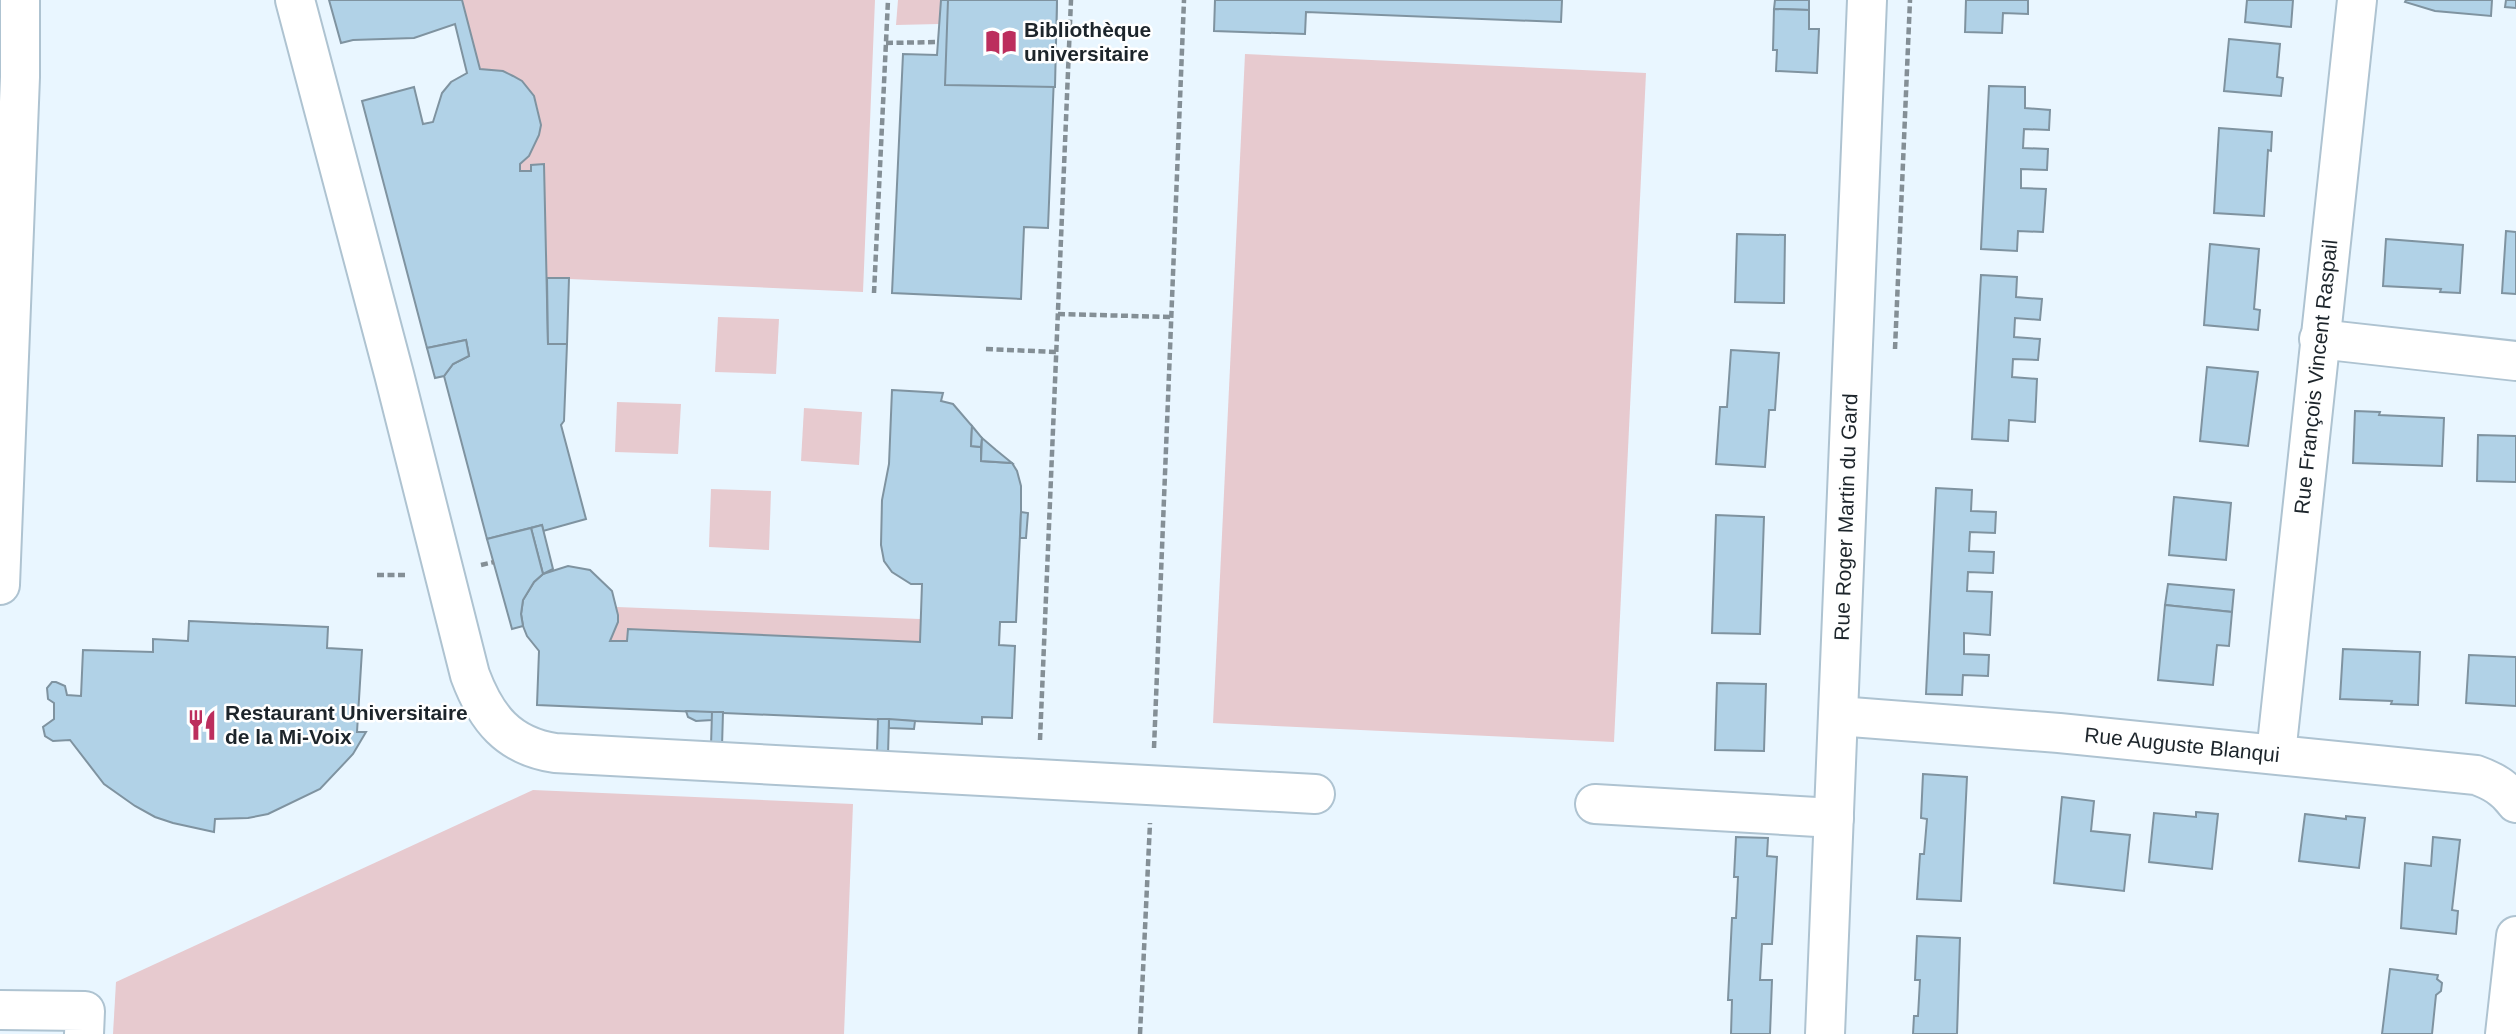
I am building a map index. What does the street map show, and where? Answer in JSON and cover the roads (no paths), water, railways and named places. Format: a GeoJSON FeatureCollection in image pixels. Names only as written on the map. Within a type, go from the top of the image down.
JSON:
{"type":"FeatureCollection","features":[{"type":"Feature","properties":{"kind":"street"},"geometry":{"type":"LineString","coordinates":[[0,585],[20,77],[20,0]]}},
{"type":"Feature","properties":{"kind":"street"},"geometry":{"type":"LineString","coordinates":[[295,0],[398,387],[470,675],[478,696],[496,723],[521,743],[537,750],[555,753],[1315,794]]}},
{"type":"Feature","properties":{"kind":"street","name":"Rue Roger Martin du Gard"},"geometry":{"type":"LineString","coordinates":[[1825,1034],[1867,0]]}},
{"type":"Feature","properties":{"kind":"street","name":"Rue François Vincent Raspail"},"geometry":{"type":"LineString","coordinates":[[2276,754],[2357,0]]}},
{"type":"Feature","properties":{"kind":"street"},"geometry":{"type":"LineString","coordinates":[[2319,339],[2516,361]]}},
{"type":"Feature","properties":{"kind":"street","name":"Rue Auguste Blanqui"},"geometry":{"type":"LineString","coordinates":[[1838,716],[2059,733],[2476,775],[2508,791],[2516,803]]}},
{"type":"Feature","properties":{"kind":"street"},"geometry":{"type":"LineString","coordinates":[[1595,804],[1834,818]]}},
{"type":"Feature","properties":{"kind":"street"},"geometry":{"type":"LineString","coordinates":[[2505,1034],[2516,936]]}},
{"type":"Feature","properties":{"kind":"street"},"geometry":{"type":"LineString","coordinates":[[0,1010],[85,1011],[85,1034]]}},
{"type":"Feature","properties":{"kind":"place","name":"Bibliothèque universitaire"},"geometry":{"type":"Point","coordinates":[1001,42]}},
{"type":"Feature","properties":{"kind":"place","name":"Restaurant Universitaire de la Mi-Voix"},"geometry":{"type":"Point","coordinates":[202,725]}}]}
